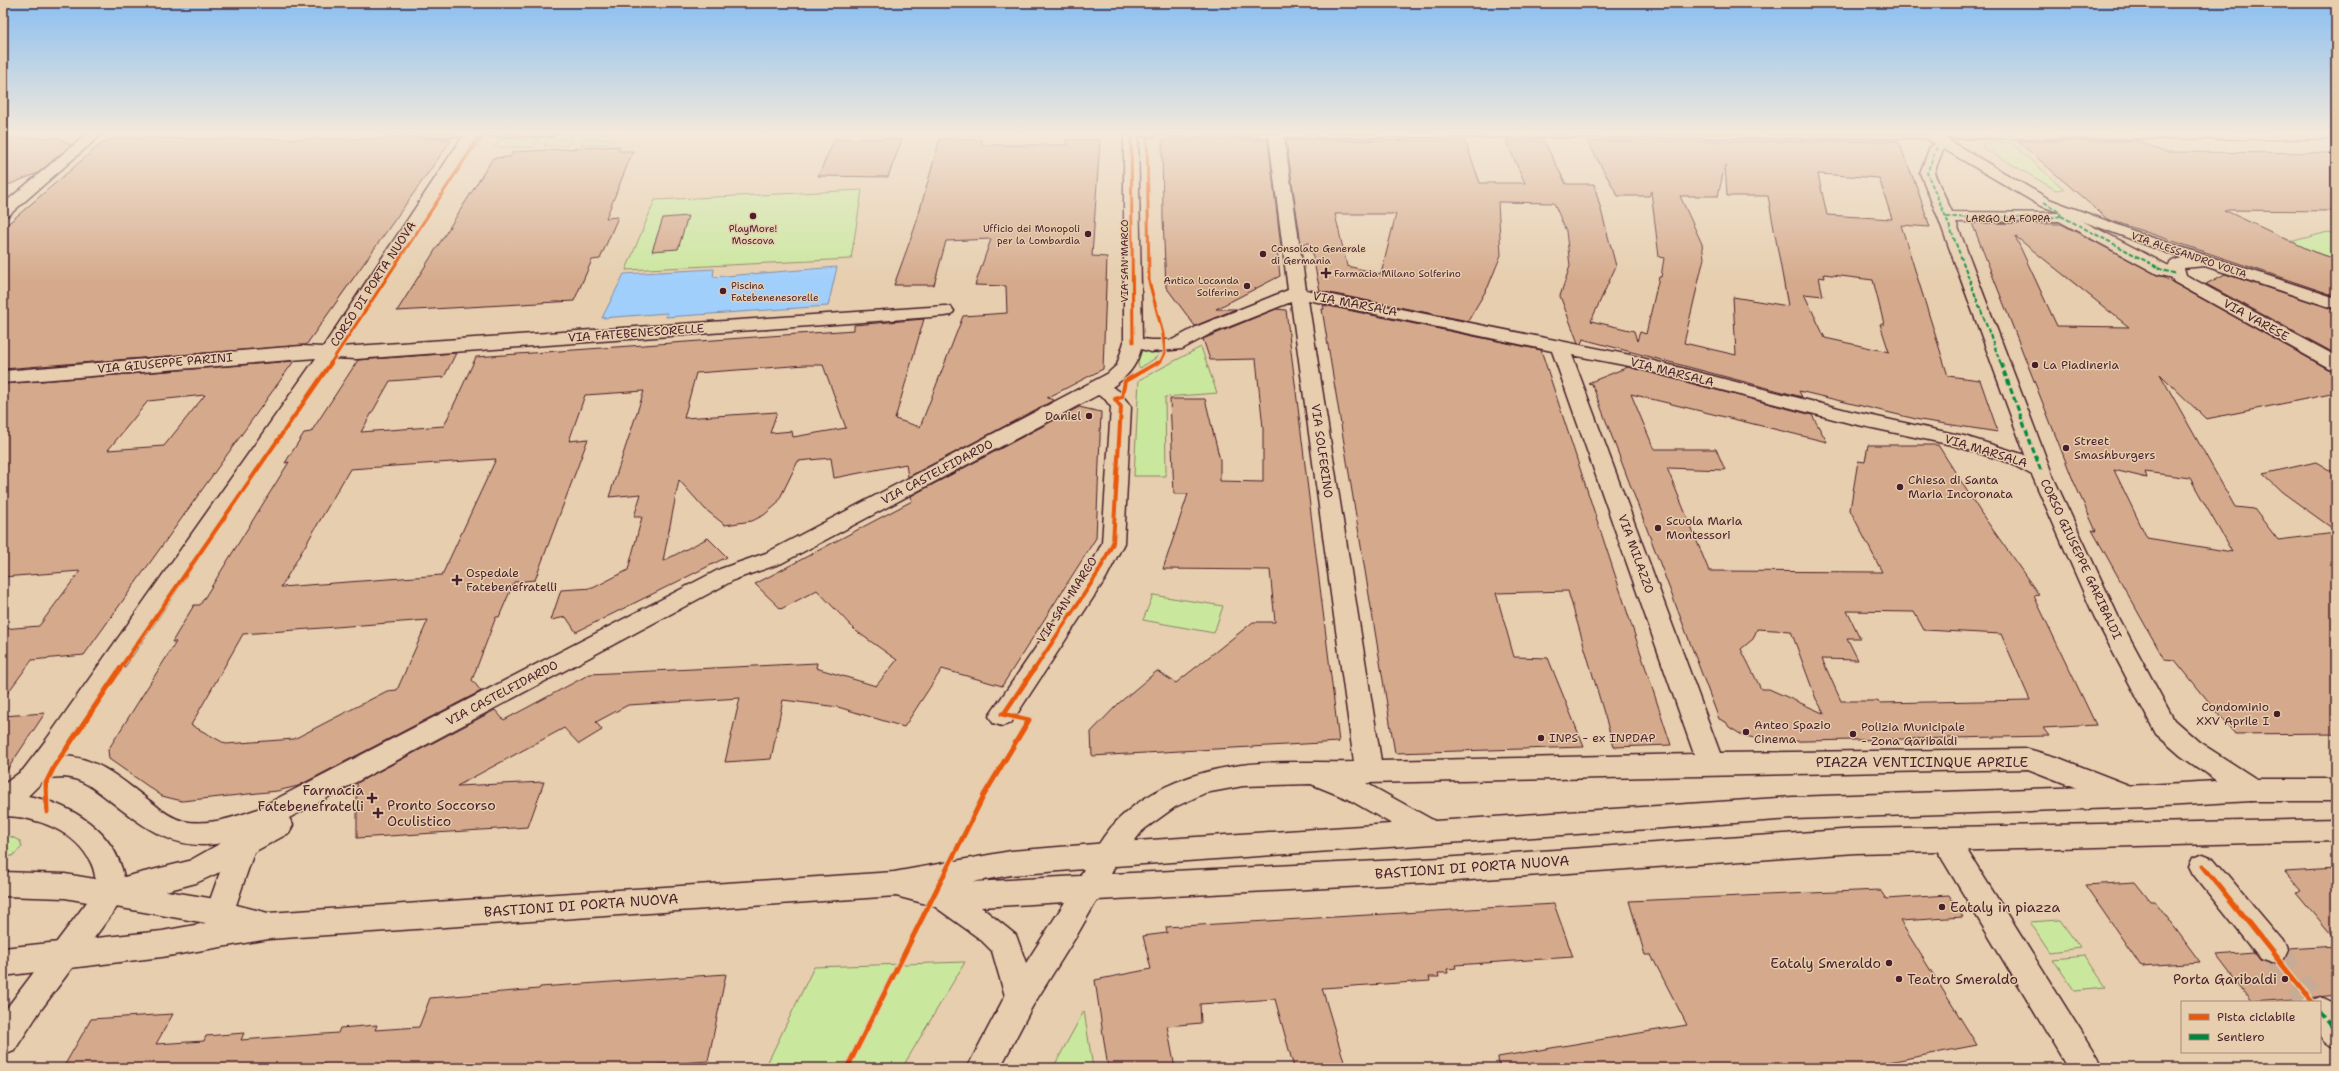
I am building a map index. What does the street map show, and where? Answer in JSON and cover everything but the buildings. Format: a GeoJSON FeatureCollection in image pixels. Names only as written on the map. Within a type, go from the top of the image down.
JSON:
{"type":"FeatureCollection","features":[{"type":"Feature","properties":{"kind":"street"},"geometry":{"type":"LineString","coordinates":[[3,212],[38,182]]}},
{"type":"Feature","properties":{"kind":"street","name":"CORSO DI PORTA NUOVA"},"geometry":{"type":"LineString","coordinates":[[3,801],[23,786],[41,768],[327,352],[439,182]]}},
{"type":"Feature","properties":{"kind":"street","name":"VIA SAN MARCO"},"geometry":{"type":"LineString","coordinates":[[1002,716],[1098,573],[1113,543],[1121,407],[1112,395],[1099,387],[1118,375],[1128,364],[1132,342],[1132,182]]}},
{"type":"Feature","properties":{"kind":"street","name":"VIA SOLFERINO"},"geometry":{"type":"LineString","coordinates":[[1283,182],[1298,286],[1297,293],[1302,310],[1369,772]]}},
{"type":"Feature","properties":{"kind":"street"},"geometry":{"type":"LineString","coordinates":[[1931,182],[1946,217]]}},
{"type":"Feature","properties":{"kind":"street","name":"LARGO LA FOPPA"},"geometry":{"type":"LineString","coordinates":[[1946,217],[2049,218],[2061,216],[2059,212],[2044,202],[2009,182]]}},
{"type":"Feature","properties":{"kind":"street","name":"VIA ALESSANDRO VOLTA"},"geometry":{"type":"LineString","coordinates":[[2044,202],[2112,228],[2336,304]]}},
{"type":"Feature","properties":{"kind":"street","name":"VIA VARESE"},"geometry":{"type":"LineString","coordinates":[[2061,216],[2164,270],[2177,274],[2193,286],[2336,364]]}},
{"type":"Feature","properties":{"kind":"street","name":"CORSO GIUSEPPE GARIBALDI"},"geometry":{"type":"LineString","coordinates":[[1946,217],[2041,471],[2106,616],[2165,727],[2190,749],[2251,790]]}},
{"type":"Feature","properties":{"kind":"street"},"geometry":{"type":"LineString","coordinates":[[2177,274],[2175,268],[2179,263],[2190,261],[2212,262]]}},
{"type":"Feature","properties":{"kind":"street"},"geometry":{"type":"LineString","coordinates":[[1132,342],[1152,346],[1176,345],[1204,330],[1297,293]]}},
{"type":"Feature","properties":{"kind":"street","name":"VIA MARSALA"},"geometry":{"type":"LineString","coordinates":[[1297,293],[1559,345],[1849,417],[1957,440],[2015,458],[2041,471]]}},
{"type":"Feature","properties":{"kind":"street","name":"VIA FATEBENESORELLE"},"geometry":{"type":"LineString","coordinates":[[327,352],[364,352],[945,311]]}},
{"type":"Feature","properties":{"kind":"street","name":"VIA MILAZZO"},"geometry":{"type":"LineString","coordinates":[[1559,345],[1711,764]]}},
{"type":"Feature","properties":{"kind":"street","name":"VIA GIUSEPPE PARINI"},"geometry":{"type":"LineString","coordinates":[[3,377],[301,352],[327,352]]}},
{"type":"Feature","properties":{"kind":"street","name":"VIA CASTELFIDARDO"},"geometry":{"type":"LineString","coordinates":[[111,893],[196,871],[236,838],[736,586],[774,558],[1099,387]]}},
{"type":"Feature","properties":{"kind":"street","name":"PIAZZA VENTICINQUE APRILE"},"geometry":{"type":"LineString","coordinates":[[1711,764],[2028,759],[2050,765],[2126,796]]}},
{"type":"Feature","properties":{"kind":"street"},"geometry":{"type":"LineString","coordinates":[[983,1068],[1021,997],[1067,926],[1107,854],[1137,819],[1167,798],[1186,788],[1224,777],[1294,773],[1711,764]]}},
{"type":"Feature","properties":{"kind":"street"},"geometry":{"type":"LineString","coordinates":[[41,768],[68,767],[86,770],[173,829],[215,833],[236,838],[220,914]]}},
{"type":"Feature","properties":{"kind":"street"},"geometry":{"type":"LineString","coordinates":[[1294,773],[1328,780],[1358,790],[1430,832]]}},
{"type":"Feature","properties":{"kind":"street","name":"PIAZZA VENTICINQUE APRILE"},"geometry":{"type":"LineString","coordinates":[[1846,805],[2126,796],[2251,790],[2336,790]]}},
{"type":"Feature","properties":{"kind":"street"},"geometry":{"type":"LineString","coordinates":[[3,805],[32,807],[57,817],[76,829],[97,847],[103,856],[110,878],[111,893],[62,956],[3,1040]]}},
{"type":"Feature","properties":{"kind":"street","name":"BASTIONI DI PORTA NUOVA"},"geometry":{"type":"LineString","coordinates":[[3,962],[162,944],[268,926],[894,884],[1012,863],[1107,854],[1846,805]]}},
{"type":"Feature","properties":{"kind":"street"},"geometry":{"type":"LineString","coordinates":[[1945,839],[2336,830]]}},
{"type":"Feature","properties":{"kind":"street"},"geometry":{"type":"LineString","coordinates":[[1945,839],[2086,1068]]}},
{"type":"Feature","properties":{"kind":"street","name":"BASTIONI DI PORTA NUOVA"},"geometry":{"type":"LineString","coordinates":[[894,884],[942,895],[1010,894],[1088,888],[1441,870],[1856,841],[1945,839]]}},
{"type":"Feature","properties":{"kind":"street"},"geometry":{"type":"LineString","coordinates":[[2203,866],[2272,950]]}},
{"type":"Feature","properties":{"kind":"street","name":"BASTIONI DI PORTA NUOVA"},"geometry":{"type":"LineString","coordinates":[[3,884],[56,885],[111,893],[220,914],[268,926]]}},
{"type":"Feature","properties":{"kind":"street"},"geometry":{"type":"LineString","coordinates":[[942,895],[990,930],[1005,944],[1021,997]]}},
{"type":"Feature","properties":{"kind":"street"},"geometry":{"type":"LineString","coordinates":[[2321,1014],[2336,1033]]}},
{"type":"Feature","properties":{"kind":"green space"},"geometry":{"type":"Polygon","coordinates":[[[2042,182],[2056,182],[2064,189],[2056,190],[2042,182]]]}},
{"type":"Feature","properties":{"kind":"green space","name":"PlayMore! Moscova"},"geometry":{"type":"Polygon","coordinates":[[[862,190],[851,259],[626,270],[655,200],[862,190]]]}},
{"type":"Feature","properties":{"kind":"green space"},"geometry":{"type":"Polygon","coordinates":[[[2328,232],[2336,235],[2336,259],[2286,243],[2328,232]]]}},
{"type":"Feature","properties":{"kind":"green space"},"geometry":{"type":"Polygon","coordinates":[[[1201,347],[1217,393],[1165,397],[1166,476],[1134,476],[1139,380],[1201,347]]]}},
{"type":"Feature","properties":{"kind":"green space"},"geometry":{"type":"Polygon","coordinates":[[[1145,349],[1158,351],[1157,357],[1140,368],[1138,365],[1140,350],[1145,349]]]}},
{"type":"Feature","properties":{"kind":"green space"},"geometry":{"type":"Polygon","coordinates":[[[1153,595],[1223,606],[1214,633],[1143,620],[1153,595]]]}},
{"type":"Feature","properties":{"kind":"green space"},"geometry":{"type":"Polygon","coordinates":[[[3,833],[20,841],[22,847],[12,856],[3,857],[3,833]]]}},
{"type":"Feature","properties":{"kind":"green space"},"geometry":{"type":"Polygon","coordinates":[[[2060,920],[2080,948],[2050,952],[2030,922],[2060,920]]]}},
{"type":"Feature","properties":{"kind":"green space"},"geometry":{"type":"Polygon","coordinates":[[[2085,956],[2106,987],[2074,990],[2053,959],[2085,956]]]}},
{"type":"Feature","properties":{"kind":"green space"},"geometry":{"type":"Polygon","coordinates":[[[965,962],[902,1068],[765,1068],[814,967],[965,962]]]}},
{"type":"Feature","properties":{"kind":"green space"},"geometry":{"type":"Polygon","coordinates":[[[1084,1011],[1093,1068],[1053,1068],[1084,1011]]]}},
{"type":"Feature","properties":{"kind":"water","name":"Piscina Fatebenenesorelle"},"geometry":{"type":"Polygon","coordinates":[[[837,267],[828,306],[666,317],[667,313],[602,318],[624,274],[714,269],[713,277],[837,267]]]}},
{"type":"Feature","properties":{"kind":"tunnel"},"geometry":{"type":"LineString","coordinates":[[2272,950],[2308,997]]}},
{"type":"Feature","properties":{"kind":"marked path"},"geometry":{"type":"LineString","coordinates":[[1931,182],[1946,217],[2041,471]]}},
{"type":"Feature","properties":{"kind":"marked path"},"geometry":{"type":"LineString","coordinates":[[2044,202],[2059,212],[2061,216]]}},
{"type":"Feature","properties":{"kind":"marked path"},"geometry":{"type":"LineString","coordinates":[[2061,216],[2163,270],[2177,274]]}},
{"type":"Feature","properties":{"kind":"marked path"},"geometry":{"type":"LineString","coordinates":[[1946,217],[2049,218],[2061,216]]}},
{"type":"Feature","properties":{"kind":"marked path"},"geometry":{"type":"LineString","coordinates":[[2321,1013],[2336,1033]]}},
{"type":"Feature","properties":{"kind":"cycle path"},"geometry":{"type":"LineString","coordinates":[[47,812],[46,783],[54,767],[171,592],[338,353],[450,182]]}},
{"type":"Feature","properties":{"kind":"cycle path"},"geometry":{"type":"LineString","coordinates":[[1131,182],[1133,342]]}},
{"type":"Feature","properties":{"kind":"cycle path"},"geometry":{"type":"LineString","coordinates":[[1004,714],[1098,573],[1113,543],[1121,407],[1115,399],[1122,397],[1125,381],[1161,361],[1165,353],[1163,334],[1149,281],[1148,182]]}},
{"type":"Feature","properties":{"kind":"cycle path"},"geometry":{"type":"LineString","coordinates":[[847,1068],[984,795],[1029,720],[1002,714]]}},
{"type":"Feature","properties":{"kind":"cycle path"},"geometry":{"type":"LineString","coordinates":[[2203,866],[2311,1001]]}},
{"type":"Feature","properties":{"kind":"place","name":"PlayMore! Moscova"},"geometry":{"type":"Point","coordinates":[753,216]}},
{"type":"Feature","properties":{"kind":"place","name":"Ufficio dei Monopoli per la Lombardia"},"geometry":{"type":"Point","coordinates":[1088,234]}},
{"type":"Feature","properties":{"kind":"place","name":"Consolato Generale di Germania"},"geometry":{"type":"Point","coordinates":[1263,254]}},
{"type":"Feature","properties":{"kind":"place","name":"Farmacia Milano Solferino"},"geometry":{"type":"Point","coordinates":[1326,273]}},
{"type":"Feature","properties":{"kind":"place","name":"Antica Locanda Solferino"},"geometry":{"type":"Point","coordinates":[1247,286]}},
{"type":"Feature","properties":{"kind":"place","name":"Piscina Fatebenenesorelle"},"geometry":{"type":"Point","coordinates":[723,291]}},
{"type":"Feature","properties":{"kind":"place","name":"La Piadineria"},"geometry":{"type":"Point","coordinates":[2035,365]}},
{"type":"Feature","properties":{"kind":"place","name":"Daniel"},"geometry":{"type":"Point","coordinates":[1089,416]}},
{"type":"Feature","properties":{"kind":"place","name":"Street Smashburgers"},"geometry":{"type":"Point","coordinates":[2066,448]}},
{"type":"Feature","properties":{"kind":"place","name":"Chiesa di Santa Maria Incoronata"},"geometry":{"type":"Point","coordinates":[1900,487]}},
{"type":"Feature","properties":{"kind":"place","name":"Scuola Maria Montessori"},"geometry":{"type":"Point","coordinates":[1658,528]}},
{"type":"Feature","properties":{"kind":"place","name":"Ospedale Fatebenefratelli"},"geometry":{"type":"Point","coordinates":[457,580]}},
{"type":"Feature","properties":{"kind":"place","name":"Condominio XXV Aprile I"},"geometry":{"type":"Point","coordinates":[2277,714]}},
{"type":"Feature","properties":{"kind":"place","name":"Anteo Spazio Cinema"},"geometry":{"type":"Point","coordinates":[1746,732]}},
{"type":"Feature","properties":{"kind":"place","name":"Polizia Municipale - Zona Garibaldi"},"geometry":{"type":"Point","coordinates":[1853,734]}},
{"type":"Feature","properties":{"kind":"place","name":"INPS - ex INPDAP"},"geometry":{"type":"Point","coordinates":[1541,738]}},
{"type":"Feature","properties":{"kind":"place","name":"Farmacia Fatebenefratelli"},"geometry":{"type":"Point","coordinates":[372,798]}},
{"type":"Feature","properties":{"kind":"place","name":"Pronto Soccorso Oculistico"},"geometry":{"type":"Point","coordinates":[378,813]}},
{"type":"Feature","properties":{"kind":"place","name":"Eataly in piazza"},"geometry":{"type":"Point","coordinates":[1942,907]}},
{"type":"Feature","properties":{"kind":"place","name":"Eataly Smeraldo"},"geometry":{"type":"Point","coordinates":[1889,963]}},
{"type":"Feature","properties":{"kind":"place","name":"Teatro Smeraldo"},"geometry":{"type":"Point","coordinates":[1899,979]}},
{"type":"Feature","properties":{"kind":"place","name":"Porta Garibaldi"},"geometry":{"type":"Point","coordinates":[2285,979]}}]}
